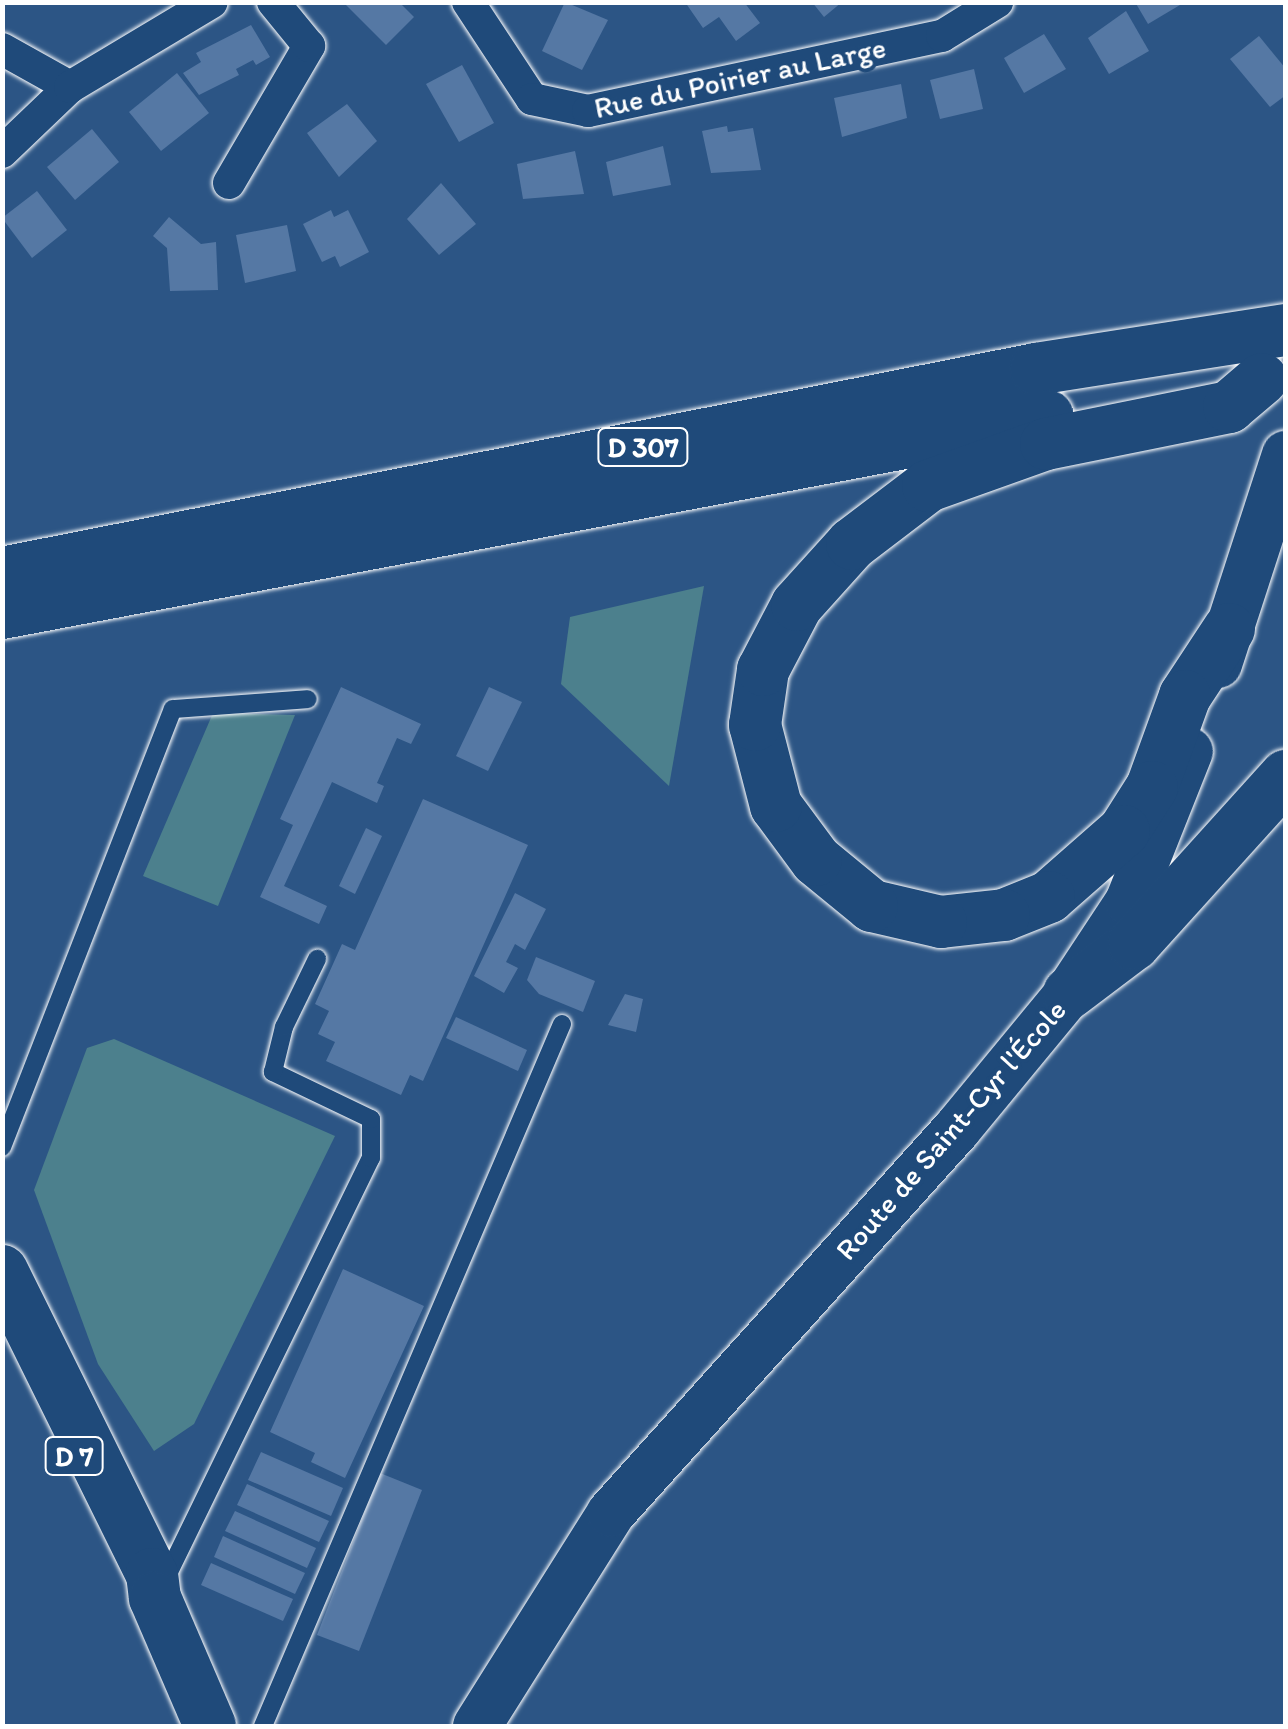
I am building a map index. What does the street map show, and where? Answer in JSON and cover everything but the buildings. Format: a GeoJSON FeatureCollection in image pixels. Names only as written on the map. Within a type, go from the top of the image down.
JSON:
{"type":"FeatureCollection","features":[{"type":"Feature","properties":{"kind":"main road","name":"D 307"},"geometry":{"type":"LineString","coordinates":[[2,573],[1036,368],[1286,330]]}},
{"type":"Feature","properties":{"kind":"main road","name":"D 307"},"geometry":{"type":"LineString","coordinates":[[2,613],[1274,377]]}},
{"type":"Feature","properties":{"kind":"main road","name":"D 307"},"geometry":{"type":"LineString","coordinates":[[1229,629],[1185,696],[1152,787],[1124,830],[1050,897],[1004,915],[941,922],[872,906],[816,860],[776,806],[754,725],[764,670],[797,605],[852,544],[928,486],[1046,444],[1228,408],[1274,377]]}},
{"type":"Feature","properties":{"kind":"main road","name":"Route de Saint-Cyr l'École"},"geometry":{"type":"LineString","coordinates":[[477,1726],[612,1513],[958,1129],[1068,993],[1150,858],[1286,455]]}},
{"type":"Feature","properties":{"kind":"main road"},"geometry":{"type":"LineString","coordinates":[[1068,993],[1134,944],[1286,776]]}},
{"type":"Feature","properties":{"kind":"main road"},"geometry":{"type":"LineString","coordinates":[[2,1271],[152,1574],[154,1598],[210,1726]]}},
{"type":"Feature","properties":{"kind":"main road","name":"D 7"},"geometry":{"type":"LineString","coordinates":[[2,1306],[136,1582],[154,1598]]}},
{"type":"Feature","properties":{"kind":"street"},"geometry":{"type":"LineString","coordinates":[[2,152],[70,87],[212,2]]}},
{"type":"Feature","properties":{"kind":"street"},"geometry":{"type":"LineString","coordinates":[[228,183],[309,46],[273,2]]}},
{"type":"Feature","properties":{"kind":"street","name":"Rue du Poirier au Large"},"geometry":{"type":"LineString","coordinates":[[468,2],[532,99],[588,111],[942,36],[996,2]]}},
{"type":"Feature","properties":{"kind":"street"},"geometry":{"type":"LineString","coordinates":[[2,49],[70,87]]}},
{"type":"Feature","properties":{"kind":"lane"},"geometry":{"type":"LineString","coordinates":[[2,1147],[172,709],[308,699]]}},
{"type":"Feature","properties":{"kind":"lane"},"geometry":{"type":"LineString","coordinates":[[154,1598],[371,1158],[371,1119],[272,1072],[284,1028],[317,958]]}},
{"type":"Feature","properties":{"kind":"lane"},"geometry":{"type":"LineString","coordinates":[[263,1726],[562,1024]]}},
{"type":"Feature","properties":{"kind":"green space"},"geometry":{"type":"Polygon","coordinates":[[[704,586],[669,786],[561,684],[570,617],[704,586]]]}},
{"type":"Feature","properties":{"kind":"green space"},"geometry":{"type":"Polygon","coordinates":[[[213,713],[295,715],[218,906],[143,876],[213,713]]]}},
{"type":"Feature","properties":{"kind":"green space"},"geometry":{"type":"Polygon","coordinates":[[[114,1039],[335,1136],[194,1424],[154,1451],[98,1364],[34,1190],[87,1048],[114,1039]]]}}]}
